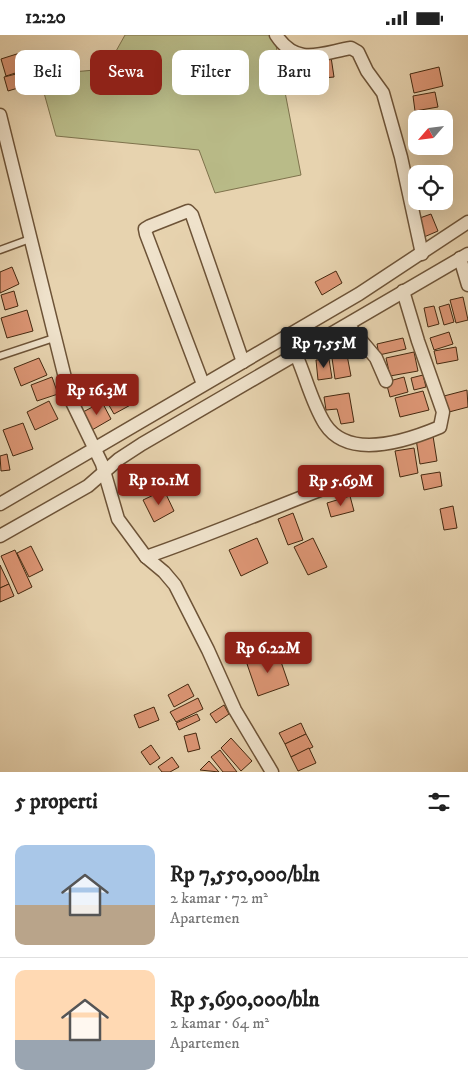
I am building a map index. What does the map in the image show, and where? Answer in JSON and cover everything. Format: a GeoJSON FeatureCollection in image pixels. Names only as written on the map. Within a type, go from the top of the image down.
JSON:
{"type":"FeatureCollection","features":[{"type":"Feature","properties":{"kind":"street"},"geometry":{"type":"LineString","coordinates":[[276,35],[281,43],[298,54],[313,57],[352,48],[361,57],[367,71],[383,93],[401,157],[422,254]]}},
{"type":"Feature","properties":{"kind":"street"},"geometry":{"type":"LineString","coordinates":[[0,115],[70,398],[100,459],[118,519],[146,557],[164,571],[181,595],[235,710],[272,772]]}},
{"type":"Feature","properties":{"kind":"street"},"geometry":{"type":"LineString","coordinates":[[203,384],[146,233],[146,229],[150,226],[188,211],[192,215],[243,362]]}},
{"type":"Feature","properties":{"kind":"street"},"geometry":{"type":"LineString","coordinates":[[0,536],[88,486],[100,459],[203,384],[359,294],[468,222]]}},
{"type":"Feature","properties":{"kind":"street"},"geometry":{"type":"LineString","coordinates":[[0,504],[100,459],[142,444],[464,256],[468,285]]}},
{"type":"Feature","properties":{"kind":"street"},"geometry":{"type":"LineString","coordinates":[[287,336],[297,353],[326,426],[341,438],[354,444],[401,441],[440,427],[443,412],[403,291]]}},
{"type":"Feature","properties":{"kind":"street"},"geometry":{"type":"LineString","coordinates":[[348,325],[376,358],[386,381]]}},
{"type":"Feature","properties":{"kind":"street"},"geometry":{"type":"LineString","coordinates":[[146,557],[203,537],[256,514],[336,484]]}},
{"type":"Feature","properties":{"kind":"lane"},"geometry":{"type":"LineString","coordinates":[[0,250],[30,239]]}},
{"type":"Feature","properties":{"kind":"lane"},"geometry":{"type":"LineString","coordinates":[[0,356],[54,338]]}},
{"type":"Feature","properties":{"kind":"green space"},"geometry":{"type":"Polygon","coordinates":[[[125,35],[274,35],[277,50],[259,50],[259,95],[286,95],[301,175],[215,193],[199,150],[56,136],[45,95],[80,95],[80,71],[90,70],[90,95],[162,95],[162,50],[117,50],[125,35]]]}},
{"type":"Feature","properties":{"kind":"building"},"geometry":{"type":"Polygon","coordinates":[[[15,55],[15,73],[6,76],[1,59],[15,55]]]}},
{"type":"Feature","properties":{"kind":"building"},"geometry":{"type":"Polygon","coordinates":[[[329,57],[331,57],[334,77],[329,77],[329,57]]]}},
{"type":"Feature","properties":{"kind":"building"},"geometry":{"type":"Polygon","coordinates":[[[439,67],[443,86],[414,93],[410,74],[439,67]]]}},
{"type":"Feature","properties":{"kind":"building"},"geometry":{"type":"Polygon","coordinates":[[[15,74],[15,89],[8,91],[4,77],[15,74]]]}},
{"type":"Feature","properties":{"kind":"building"},"geometry":{"type":"Polygon","coordinates":[[[435,92],[438,107],[415,110],[413,96],[435,92]]]}},
{"type":"Feature","properties":{"kind":"building"},"geometry":{"type":"Polygon","coordinates":[[[431,214],[438,231],[424,237],[417,219],[431,214]]]}},
{"type":"Feature","properties":{"kind":"building"},"geometry":{"type":"Polygon","coordinates":[[[12,267],[19,284],[0,293],[0,272],[12,267]]]}},
{"type":"Feature","properties":{"kind":"building"},"geometry":{"type":"Polygon","coordinates":[[[336,271],[342,283],[322,295],[315,282],[336,271]]]}},
{"type":"Feature","properties":{"kind":"building"},"geometry":{"type":"Polygon","coordinates":[[[14,291],[18,306],[5,310],[1,295],[14,291]]]}},
{"type":"Feature","properties":{"kind":"building"},"geometry":{"type":"Polygon","coordinates":[[[463,297],[468,320],[456,323],[450,300],[463,297]]]}},
{"type":"Feature","properties":{"kind":"building"},"geometry":{"type":"Polygon","coordinates":[[[449,304],[454,322],[444,325],[439,307],[449,304]]]}},
{"type":"Feature","properties":{"kind":"building"},"geometry":{"type":"Polygon","coordinates":[[[434,306],[439,324],[428,327],[424,308],[434,306]]]}},
{"type":"Feature","properties":{"kind":"building"},"geometry":{"type":"Polygon","coordinates":[[[27,310],[33,331],[7,338],[1,318],[27,310]]]}},
{"type":"Feature","properties":{"kind":"building"},"geometry":{"type":"Polygon","coordinates":[[[449,332],[453,344],[434,350],[430,338],[449,332]]]}},
{"type":"Feature","properties":{"kind":"building"},"geometry":{"type":"Polygon","coordinates":[[[403,338],[406,349],[379,355],[377,344],[403,338]]]}},
{"type":"Feature","properties":{"kind":"building"},"geometry":{"type":"Polygon","coordinates":[[[456,347],[458,360],[437,364],[434,351],[456,347]]]}},
{"type":"Feature","properties":{"kind":"building"},"geometry":{"type":"Polygon","coordinates":[[[414,352],[418,371],[390,376],[386,358],[414,352]]]}},
{"type":"Feature","properties":{"kind":"building"},"geometry":{"type":"Polygon","coordinates":[[[347,355],[351,376],[335,379],[332,358],[347,355]]]}},
{"type":"Feature","properties":{"kind":"building"},"geometry":{"type":"Polygon","coordinates":[[[39,358],[47,375],[21,386],[14,368],[39,358]]]}},
{"type":"Feature","properties":{"kind":"building"},"geometry":{"type":"Polygon","coordinates":[[[329,359],[332,378],[318,380],[316,360],[329,359]]]}},
{"type":"Feature","properties":{"kind":"building"},"geometry":{"type":"Polygon","coordinates":[[[120,375],[136,402],[114,414],[99,388],[120,375]]]}},
{"type":"Feature","properties":{"kind":"building"},"geometry":{"type":"Polygon","coordinates":[[[423,375],[426,387],[414,390],[411,378],[423,375]]]}},
{"type":"Feature","properties":{"kind":"building"},"geometry":{"type":"Polygon","coordinates":[[[52,377],[58,394],[37,401],[31,385],[52,377]]]}},
{"type":"Feature","properties":{"kind":"building"},"geometry":{"type":"Polygon","coordinates":[[[404,377],[408,392],[390,397],[386,382],[404,377]]]}},
{"type":"Feature","properties":{"kind":"building"},"geometry":{"type":"Polygon","coordinates":[[[467,390],[468,407],[449,412],[444,396],[467,390]]]}},
{"type":"Feature","properties":{"kind":"building"},"geometry":{"type":"Polygon","coordinates":[[[423,391],[429,410],[400,417],[395,398],[423,391]]]}},
{"type":"Feature","properties":{"kind":"building"},"geometry":{"type":"Polygon","coordinates":[[[349,393],[354,422],[341,424],[337,409],[326,410],[324,397],[349,393]]]}},
{"type":"Feature","properties":{"kind":"building"},"geometry":{"type":"Polygon","coordinates":[[[49,401],[58,419],[35,430],[27,412],[49,401]]]}},
{"type":"Feature","properties":{"kind":"building"},"geometry":{"type":"Polygon","coordinates":[[[102,402],[111,419],[92,430],[83,412],[102,402]]]}},
{"type":"Feature","properties":{"kind":"building"},"geometry":{"type":"Polygon","coordinates":[[[23,423],[33,449],[13,456],[3,430],[23,423]]]}},
{"type":"Feature","properties":{"kind":"building"},"geometry":{"type":"Polygon","coordinates":[[[433,436],[437,461],[420,464],[416,439],[433,436]]]}},
{"type":"Feature","properties":{"kind":"building"},"geometry":{"type":"Polygon","coordinates":[[[414,448],[418,473],[400,477],[395,451],[414,448]]]}},
{"type":"Feature","properties":{"kind":"building"},"geometry":{"type":"Polygon","coordinates":[[[7,454],[10,470],[1,471],[0,456],[7,454]]]}},
{"type":"Feature","properties":{"kind":"building"},"geometry":{"type":"Polygon","coordinates":[[[440,472],[442,486],[424,490],[421,475],[440,472]]]}},
{"type":"Feature","properties":{"kind":"building"},"geometry":{"type":"Polygon","coordinates":[[[164,490],[174,511],[154,522],[143,500],[164,490]]]}},
{"type":"Feature","properties":{"kind":"building"},"geometry":{"type":"Polygon","coordinates":[[[350,496],[354,511],[331,517],[327,503],[350,496]]]}},
{"type":"Feature","properties":{"kind":"building"},"geometry":{"type":"Polygon","coordinates":[[[453,506],[457,528],[444,530],[440,509],[453,506]]]}},
{"type":"Feature","properties":{"kind":"building"},"geometry":{"type":"Polygon","coordinates":[[[293,513],[303,540],[288,545],[278,519],[293,513]]]}},
{"type":"Feature","properties":{"kind":"building"},"geometry":{"type":"Polygon","coordinates":[[[257,538],[268,563],[241,576],[229,550],[257,538]]]}},
{"type":"Feature","properties":{"kind":"building"},"geometry":{"type":"Polygon","coordinates":[[[313,538],[327,567],[308,575],[294,547],[313,538]]]}},
{"type":"Feature","properties":{"kind":"building"},"geometry":{"type":"Polygon","coordinates":[[[31,546],[43,570],[29,577],[17,553],[31,546]]]}},
{"type":"Feature","properties":{"kind":"building"},"geometry":{"type":"Polygon","coordinates":[[[15,550],[32,587],[18,594],[1,556],[15,550]]]}},
{"type":"Feature","properties":{"kind":"building"},"geometry":{"type":"Polygon","coordinates":[[[0,565],[9,584],[0,588],[0,565]]]}},
{"type":"Feature","properties":{"kind":"building"},"geometry":{"type":"Polygon","coordinates":[[[9,584],[14,596],[0,602],[0,588],[9,584]]]}},
{"type":"Feature","properties":{"kind":"building"},"geometry":{"type":"Polygon","coordinates":[[[278,653],[289,685],[258,696],[247,664],[278,653]]]}},
{"type":"Feature","properties":{"kind":"building"},"geometry":{"type":"Polygon","coordinates":[[[188,684],[194,696],[174,707],[168,695],[188,684]]]}},
{"type":"Feature","properties":{"kind":"building"},"geometry":{"type":"Polygon","coordinates":[[[198,698],[203,709],[176,722],[170,712],[198,698]]]}},
{"type":"Feature","properties":{"kind":"building"},"geometry":{"type":"Polygon","coordinates":[[[224,705],[229,714],[216,723],[210,714],[224,705]]]}},
{"type":"Feature","properties":{"kind":"building"},"geometry":{"type":"Polygon","coordinates":[[[154,707],[159,720],[139,728],[134,715],[154,707]]]}},
{"type":"Feature","properties":{"kind":"building"},"geometry":{"type":"Polygon","coordinates":[[[197,714],[200,720],[179,730],[176,723],[197,714]]]}},
{"type":"Feature","properties":{"kind":"building"},"geometry":{"type":"Polygon","coordinates":[[[301,723],[306,734],[285,744],[279,733],[301,723]]]}},
{"type":"Feature","properties":{"kind":"building"},"geometry":{"type":"Polygon","coordinates":[[[196,733],[200,749],[188,752],[184,736],[196,733]]]}},
{"type":"Feature","properties":{"kind":"building"},"geometry":{"type":"Polygon","coordinates":[[[306,734],[313,747],[291,757],[285,744],[306,734]]]}},
{"type":"Feature","properties":{"kind":"building"},"geometry":{"type":"Polygon","coordinates":[[[231,738],[252,761],[241,771],[221,748],[231,738]]]}},
{"type":"Feature","properties":{"kind":"building"},"geometry":{"type":"Polygon","coordinates":[[[151,745],[160,758],[150,765],[141,752],[151,745]]]}},
{"type":"Feature","properties":{"kind":"building"},"geometry":{"type":"Polygon","coordinates":[[[309,748],[316,763],[298,771],[291,757],[309,748]]]}},
{"type":"Feature","properties":{"kind":"building"},"geometry":{"type":"Polygon","coordinates":[[[220,750],[237,772],[223,772],[211,757],[220,750]]]}},
{"type":"Feature","properties":{"kind":"building"},"geometry":{"type":"Polygon","coordinates":[[[172,757],[179,767],[170,772],[162,772],[158,767],[172,757]]]}},
{"type":"Feature","properties":{"kind":"building"},"geometry":{"type":"Polygon","coordinates":[[[209,761],[219,772],[200,770],[209,761]]]}}]}
